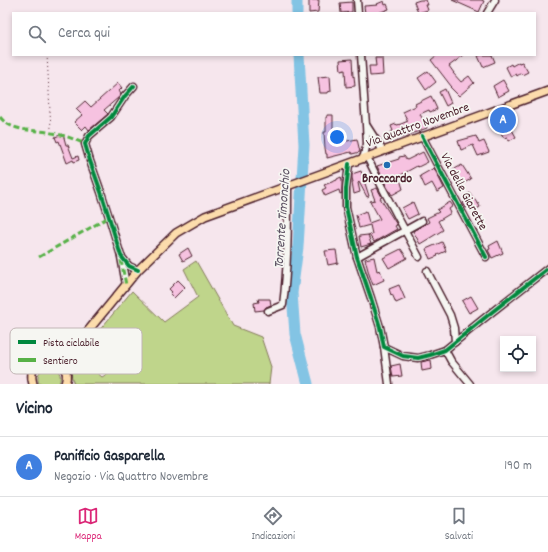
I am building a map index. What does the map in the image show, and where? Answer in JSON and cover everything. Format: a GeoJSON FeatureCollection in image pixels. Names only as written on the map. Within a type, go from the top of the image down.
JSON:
{"type":"FeatureCollection","features":[{"type":"Feature","properties":{"kind":"main road","name":"Via Quattro Novembre"},"geometry":{"type":"LineString","coordinates":[[90,328],[138,270],[176,233],[205,216],[548,91]]}},
{"type":"Feature","properties":{"kind":"main road"},"geometry":{"type":"LineString","coordinates":[[32,374],[33,384]]}},
{"type":"Feature","properties":{"kind":"street"},"geometry":{"type":"LineString","coordinates":[[357,0],[358,12]]}},
{"type":"Feature","properties":{"kind":"street"},"geometry":{"type":"LineString","coordinates":[[488,12],[495,0]]}},
{"type":"Feature","properties":{"kind":"street"},"geometry":{"type":"LineString","coordinates":[[361,56],[367,144],[365,158],[419,257]]}},
{"type":"Feature","properties":{"kind":"street"},"geometry":{"type":"LineString","coordinates":[[126,284],[121,256],[85,144],[89,136],[111,117],[125,96],[134,86]]}},
{"type":"Feature","properties":{"kind":"street"},"geometry":{"type":"LineString","coordinates":[[366,125],[383,151]]}},
{"type":"Feature","properties":{"kind":"street","name":"Via delle Giarette"},"geometry":{"type":"LineString","coordinates":[[422,136],[486,257]]}},
{"type":"Feature","properties":{"kind":"street"},"geometry":{"type":"LineString","coordinates":[[367,144],[375,154]]}},
{"type":"Feature","properties":{"kind":"street"},"geometry":{"type":"LineString","coordinates":[[349,164],[346,189],[346,206],[357,258],[380,328],[389,384]]}},
{"type":"Feature","properties":{"kind":"street"},"geometry":{"type":"LineString","coordinates":[[268,311],[283,305],[288,236],[289,185]]}},
{"type":"Feature","properties":{"kind":"street"},"geometry":{"type":"LineString","coordinates":[[357,258],[422,221]]}},
{"type":"Feature","properties":{"kind":"street"},"geometry":{"type":"LineString","coordinates":[[121,256],[129,266],[138,270]]}},
{"type":"Feature","properties":{"kind":"street"},"geometry":{"type":"LineString","coordinates":[[384,347],[403,356],[418,358],[446,350],[548,268]]}},
{"type":"Feature","properties":{"kind":"street"},"geometry":{"type":"LineString","coordinates":[[427,271],[450,315],[454,328],[455,342]]}},
{"type":"Feature","properties":{"kind":"street"},"geometry":{"type":"LineString","coordinates":[[446,350],[451,361],[470,384]]}},
{"type":"Feature","properties":{"kind":"path"},"geometry":{"type":"LineString","coordinates":[[47,56],[52,129]]}},
{"type":"Feature","properties":{"kind":"green space"},"geometry":{"type":"Polygon","coordinates":[[[196,261],[233,326],[261,337],[271,367],[269,384],[74,384],[72,374],[98,374],[102,377],[107,374],[142,374],[142,328],[101,328],[132,291],[164,322],[198,297],[184,269],[196,261]]]}},
{"type":"Feature","properties":{"kind":"green space"},"geometry":{"type":"Polygon","coordinates":[[[39,374],[60,374],[59,384],[39,384],[39,374]]]}},
{"type":"Feature","properties":{"kind":"building"},"geometry":{"type":"Polygon","coordinates":[[[309,0],[319,0],[318,12],[309,12],[309,0]]]}},
{"type":"Feature","properties":{"kind":"building"},"geometry":{"type":"Polygon","coordinates":[[[426,0],[428,10],[418,12],[414,2],[426,0]]]}},
{"type":"Feature","properties":{"kind":"building"},"geometry":{"type":"Polygon","coordinates":[[[452,0],[481,0],[484,1],[479,12],[452,0]]]}},
{"type":"Feature","properties":{"kind":"building"},"geometry":{"type":"Polygon","coordinates":[[[384,1],[385,5],[387,4],[389,9],[381,12],[365,12],[364,6],[378,5],[377,4],[384,1]]]}},
{"type":"Feature","properties":{"kind":"building"},"geometry":{"type":"Polygon","coordinates":[[[352,2],[352,12],[341,12],[340,3],[352,2]]]}},
{"type":"Feature","properties":{"kind":"building"},"geometry":{"type":"Polygon","coordinates":[[[436,56],[463,56],[449,66],[461,82],[469,76],[474,83],[459,96],[450,87],[451,86],[431,60],[436,56]]]}},
{"type":"Feature","properties":{"kind":"building"},"geometry":{"type":"Polygon","coordinates":[[[478,56],[492,56],[495,62],[483,67],[478,56]]]}},
{"type":"Feature","properties":{"kind":"building"},"geometry":{"type":"Polygon","coordinates":[[[375,58],[382,58],[383,75],[370,76],[369,66],[376,66],[375,58]]]}},
{"type":"Feature","properties":{"kind":"building"},"geometry":{"type":"Polygon","coordinates":[[[352,59],[355,86],[346,87],[345,70],[341,71],[340,60],[352,59]]]}},
{"type":"Feature","properties":{"kind":"building"},"geometry":{"type":"Polygon","coordinates":[[[522,62],[528,72],[522,75],[521,73],[517,76],[516,74],[511,77],[506,67],[511,64],[512,66],[522,62]]]}},
{"type":"Feature","properties":{"kind":"building"},"geometry":{"type":"Polygon","coordinates":[[[428,71],[436,82],[426,90],[418,78],[428,71]]]}},
{"type":"Feature","properties":{"kind":"building"},"geometry":{"type":"Polygon","coordinates":[[[330,76],[331,91],[328,93],[320,93],[318,77],[330,76]]]}},
{"type":"Feature","properties":{"kind":"building"},"geometry":{"type":"Polygon","coordinates":[[[503,80],[509,91],[498,97],[493,86],[503,80]]]}},
{"type":"Feature","properties":{"kind":"building"},"geometry":{"type":"Polygon","coordinates":[[[118,83],[122,88],[119,91],[121,94],[104,110],[108,114],[89,130],[86,126],[82,130],[74,122],[82,115],[76,109],[85,101],[91,107],[118,83]]]}},
{"type":"Feature","properties":{"kind":"building"},"geometry":{"type":"Polygon","coordinates":[[[445,89],[451,103],[446,106],[439,92],[445,89]]]}},
{"type":"Feature","properties":{"kind":"building"},"geometry":{"type":"Polygon","coordinates":[[[431,96],[437,109],[430,112],[429,110],[420,114],[427,128],[403,137],[400,135],[393,137],[391,126],[408,121],[403,112],[416,106],[415,104],[431,96]]]}},
{"type":"Feature","properties":{"kind":"building"},"geometry":{"type":"Polygon","coordinates":[[[327,115],[333,115],[333,132],[344,132],[347,141],[357,139],[360,152],[352,154],[351,152],[327,158],[324,132],[326,132],[327,115]]]}},
{"type":"Feature","properties":{"kind":"building"},"geometry":{"type":"Polygon","coordinates":[[[506,119],[516,137],[509,141],[507,137],[504,138],[496,125],[506,119]]]}},
{"type":"Feature","properties":{"kind":"building"},"geometry":{"type":"Polygon","coordinates":[[[63,134],[66,145],[68,145],[73,158],[78,156],[79,160],[74,162],[73,160],[67,163],[59,141],[57,142],[55,137],[63,134]]]}},
{"type":"Feature","properties":{"kind":"building"},"geometry":{"type":"Polygon","coordinates":[[[476,136],[479,143],[484,141],[489,152],[478,156],[473,145],[461,150],[458,141],[476,136]]]}},
{"type":"Feature","properties":{"kind":"building"},"geometry":{"type":"Polygon","coordinates":[[[423,152],[428,162],[399,176],[403,189],[392,195],[377,166],[404,156],[407,160],[423,152]]]}},
{"type":"Feature","properties":{"kind":"building"},"geometry":{"type":"Polygon","coordinates":[[[462,165],[471,179],[459,186],[451,171],[462,165]]]}},
{"type":"Feature","properties":{"kind":"building"},"geometry":{"type":"Polygon","coordinates":[[[434,168],[444,188],[437,192],[432,183],[425,187],[420,176],[434,168]]]}},
{"type":"Feature","properties":{"kind":"building"},"geometry":{"type":"Polygon","coordinates":[[[361,171],[369,196],[367,197],[359,182],[360,192],[354,194],[352,174],[361,171]]]}},
{"type":"Feature","properties":{"kind":"building"},"geometry":{"type":"Polygon","coordinates":[[[341,177],[342,193],[340,194],[339,190],[325,196],[322,190],[326,188],[324,185],[341,177]]]}},
{"type":"Feature","properties":{"kind":"building"},"geometry":{"type":"Polygon","coordinates":[[[377,188],[382,197],[380,198],[397,225],[395,226],[397,229],[374,242],[369,235],[372,234],[370,225],[359,228],[356,215],[366,211],[369,223],[380,219],[370,201],[375,200],[371,190],[377,188]]]}},
{"type":"Feature","properties":{"kind":"building"},"geometry":{"type":"Polygon","coordinates":[[[470,193],[480,207],[475,210],[472,205],[466,208],[463,203],[466,201],[463,197],[470,193]]]}},
{"type":"Feature","properties":{"kind":"building"},"geometry":{"type":"Polygon","coordinates":[[[413,202],[418,214],[408,219],[402,208],[413,202]]]}},
{"type":"Feature","properties":{"kind":"building"},"geometry":{"type":"Polygon","coordinates":[[[450,202],[453,206],[449,209],[451,213],[438,221],[443,230],[420,244],[413,231],[429,222],[427,218],[439,212],[437,210],[450,202]]]}},
{"type":"Feature","properties":{"kind":"building"},"geometry":{"type":"Polygon","coordinates":[[[368,235],[371,244],[361,247],[359,236],[368,235]]]}},
{"type":"Feature","properties":{"kind":"building"},"geometry":{"type":"Polygon","coordinates":[[[498,241],[503,253],[492,258],[488,250],[490,249],[489,246],[498,241]]]}},
{"type":"Feature","properties":{"kind":"building"},"geometry":{"type":"Polygon","coordinates":[[[442,242],[446,251],[430,259],[426,249],[442,242]]]}},
{"type":"Feature","properties":{"kind":"building"},"geometry":{"type":"Polygon","coordinates":[[[188,248],[192,256],[183,261],[179,254],[188,248]]]}},
{"type":"Feature","properties":{"kind":"building"},"geometry":{"type":"Polygon","coordinates":[[[401,249],[407,258],[389,268],[383,258],[401,249]]]}},
{"type":"Feature","properties":{"kind":"building"},"geometry":{"type":"Polygon","coordinates":[[[336,250],[338,263],[328,265],[325,251],[336,250]]]}},
{"type":"Feature","properties":{"kind":"building"},"geometry":{"type":"Polygon","coordinates":[[[374,257],[377,271],[380,270],[384,280],[373,285],[365,259],[374,257]]]}},
{"type":"Feature","properties":{"kind":"building"},"geometry":{"type":"Polygon","coordinates":[[[178,280],[185,287],[174,298],[170,294],[172,292],[169,289],[178,280]]]}},
{"type":"Feature","properties":{"kind":"building"},"geometry":{"type":"Polygon","coordinates":[[[399,285],[405,299],[396,303],[389,289],[399,285]]]}},
{"type":"Feature","properties":{"kind":"building"},"geometry":{"type":"Polygon","coordinates":[[[471,296],[478,308],[469,313],[462,301],[471,296]]]}},
{"type":"Feature","properties":{"kind":"building"},"geometry":{"type":"Polygon","coordinates":[[[258,299],[270,299],[271,305],[266,307],[264,310],[255,311],[254,303],[259,302],[258,299]]]}},
{"type":"Feature","properties":{"kind":"building"},"geometry":{"type":"Polygon","coordinates":[[[431,360],[432,369],[422,371],[421,362],[431,360]]]}},
{"type":"Feature","properties":{"kind":"building"},"geometry":{"type":"Polygon","coordinates":[[[400,364],[402,376],[393,377],[391,366],[400,364]]]}},
{"type":"Feature","properties":{"kind":"waterway","name":"Torrente Timonchio"},"geometry":{"type":"LineString","coordinates":[[297,0],[297,12]]}},
{"type":"Feature","properties":{"kind":"waterway","name":"Torrente Timonchio"},"geometry":{"type":"LineString","coordinates":[[299,56],[304,145],[298,247],[292,293],[295,334],[308,384]]}},
{"type":"Feature","properties":{"kind":"marked path"},"geometry":{"type":"LineString","coordinates":[[0,117],[11,126],[17,128],[69,137],[85,144]]}},
{"type":"Feature","properties":{"kind":"marked path"},"geometry":{"type":"LineString","coordinates":[[39,257],[109,217]]}},
{"type":"Feature","properties":{"kind":"marked path"},"geometry":{"type":"LineString","coordinates":[[121,260],[126,285]]}},
{"type":"Feature","properties":{"kind":"cycle path"},"geometry":{"type":"LineString","coordinates":[[134,86],[125,96],[111,117],[89,136],[85,144],[121,256],[129,266],[138,270]]}},
{"type":"Feature","properties":{"kind":"cycle path"},"geometry":{"type":"LineString","coordinates":[[422,136],[486,257]]}},
{"type":"Feature","properties":{"kind":"cycle path"},"geometry":{"type":"LineString","coordinates":[[349,164],[346,189],[346,207],[357,257],[380,327],[384,347],[403,356],[418,358],[445,350],[548,268]]}},
{"type":"Feature","properties":{"kind":"place","name":"Panificio Gasparella"},"geometry":{"type":"Point","coordinates":[503,120]}},
{"type":"Feature","properties":{"kind":"place","name":"Broccardo"},"geometry":{"type":"Point","coordinates":[387,165]}}]}
